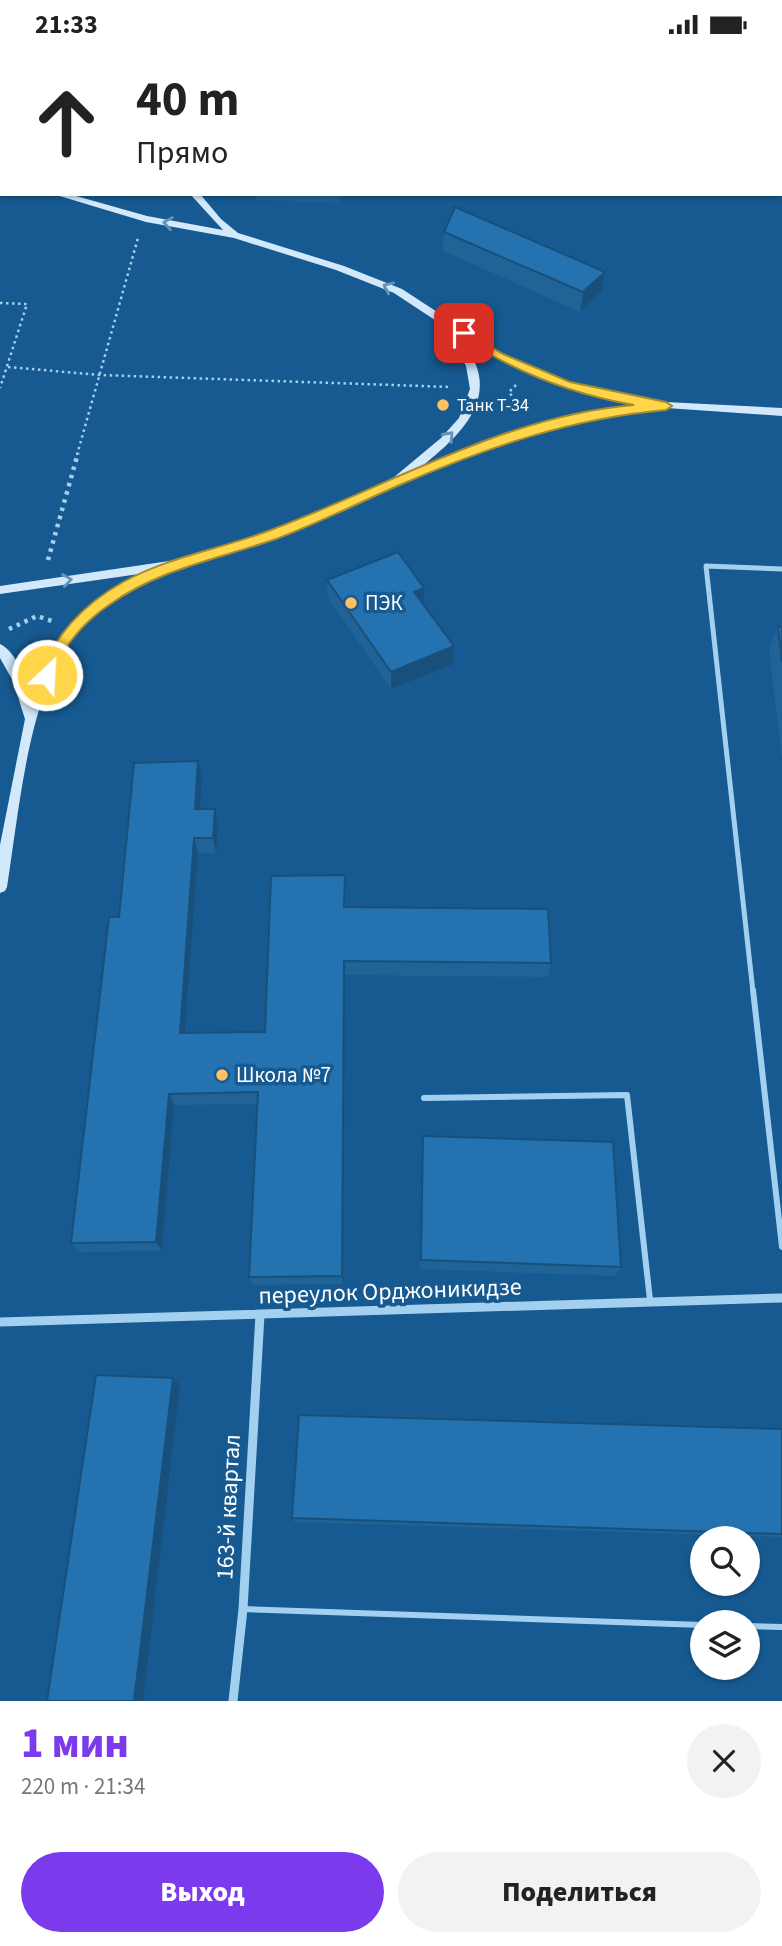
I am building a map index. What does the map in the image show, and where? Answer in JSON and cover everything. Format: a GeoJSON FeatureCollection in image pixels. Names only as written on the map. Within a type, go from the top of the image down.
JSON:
{"type":"FeatureCollection","features":[{"type":"Feature","properties":{"kind":"main road"},"geometry":{"type":"LineString","coordinates":[[65,196],[146,219],[236,235],[377,282],[414,300],[499,357],[531,372],[606,396],[666,406],[782,412]]}},
{"type":"Feature","properties":{"kind":"main road"},"geometry":{"type":"LineString","coordinates":[[197,196],[218,221],[236,235]]}},
{"type":"Feature","properties":{"kind":"main road"},"geometry":{"type":"LineString","coordinates":[[397,481],[445,441],[464,419],[475,389],[464,347],[447,322]]}},
{"type":"Feature","properties":{"kind":"main road"},"geometry":{"type":"LineString","coordinates":[[0,887],[31,717],[54,654],[72,629],[101,603],[128,586],[176,564],[270,536],[341,508],[397,481],[538,428],[615,411],[666,406]]}},
{"type":"Feature","properties":{"kind":"main road"},"geometry":{"type":"LineString","coordinates":[[0,590],[176,564]]}},
{"type":"Feature","properties":{"kind":"main road"},"geometry":{"type":"LineString","coordinates":[[0,649],[16,674],[31,717]]}},
{"type":"Feature","properties":{"kind":"street","name":"переулок Орджоникидзе"},"geometry":{"type":"LineString","coordinates":[[0,1322],[782,1298]]}},
{"type":"Feature","properties":{"kind":"street","name":"163-й квартал"},"geometry":{"type":"LineString","coordinates":[[233,1701],[243,1609],[260,1315]]}},
{"type":"Feature","properties":{"kind":"lane"},"geometry":{"type":"LineString","coordinates":[[782,569],[706,566],[782,1247]]}},
{"type":"Feature","properties":{"kind":"lane"},"geometry":{"type":"LineString","coordinates":[[424,1098],[627,1095],[650,1300]]}},
{"type":"Feature","properties":{"kind":"lane"},"geometry":{"type":"LineString","coordinates":[[243,1609],[690,1625]]}},
{"type":"Feature","properties":{"kind":"lane"},"geometry":{"type":"LineString","coordinates":[[760,1626],[782,1627]]}},
{"type":"Feature","properties":{"kind":"path"},"geometry":{"type":"LineString","coordinates":[[46,567],[141,226]]}},
{"type":"Feature","properties":{"kind":"path"},"geometry":{"type":"LineString","coordinates":[[0,303],[27,304],[0,389]]}},
{"type":"Feature","properties":{"kind":"path"},"geometry":{"type":"LineString","coordinates":[[8,367],[100,375],[452,387]]}},
{"type":"Feature","properties":{"kind":"path"},"geometry":{"type":"LineString","coordinates":[[519,406],[509,392],[521,381]]}},
{"type":"Feature","properties":{"kind":"path"},"geometry":{"type":"LineString","coordinates":[[8,629],[37,616],[57,623]]}},
{"type":"Feature","properties":{"kind":"building"},"geometry":{"type":"Polygon","coordinates":[[[455,207],[605,272],[583,292],[444,232],[455,207]]]}},
{"type":"Feature","properties":{"kind":"building"},"geometry":{"type":"Polygon","coordinates":[[[398,552],[424,588],[414,592],[454,646],[391,672],[327,580],[398,552]]]}},
{"type":"Feature","properties":{"kind":"building"},"geometry":{"type":"Polygon","coordinates":[[[778,626],[782,627],[782,662],[778,626]]]}},
{"type":"Feature","properties":{"kind":"building","name":"Школа №7"},"geometry":{"type":"Polygon","coordinates":[[[198,761],[195,809],[215,809],[213,838],[194,838],[180,1033],[265,1032],[271,876],[345,875],[344,907],[548,909],[551,963],[344,961],[342,1276],[249,1277],[258,1092],[169,1094],[156,1242],[71,1243],[109,917],[119,917],[134,763],[198,761]]]}},
{"type":"Feature","properties":{"kind":"building"},"geometry":{"type":"Polygon","coordinates":[[[423,1136],[613,1142],[621,1267],[421,1260],[423,1136]]]}},
{"type":"Feature","properties":{"kind":"building"},"geometry":{"type":"Polygon","coordinates":[[[96,1375],[173,1378],[134,1701],[47,1701],[96,1375]]]}},
{"type":"Feature","properties":{"kind":"building"},"geometry":{"type":"Polygon","coordinates":[[[299,1415],[782,1429],[782,1534],[760,1533],[760,1526],[690,1526],[690,1531],[292,1518],[299,1415]]]}},
{"type":"Feature","properties":{"kind":"place","name":"Танк Т-34"},"geometry":{"type":"Point","coordinates":[443,405]}},
{"type":"Feature","properties":{"kind":"place","name":"ПЭК"},"geometry":{"type":"Point","coordinates":[351,603]}},
{"type":"Feature","properties":{"kind":"place","name":"Школа №7"},"geometry":{"type":"Point","coordinates":[222,1075]}},
{"type":"Feature","properties":{"kind":"route"},"geometry":{"type":"LineString","coordinates":[[47,675],[54,654],[72,629],[101,603],[128,586],[176,564],[270,536],[341,508],[397,481],[538,428],[579,417],[666,406],[606,396],[566,385],[499,357],[464,333]]}}]}
